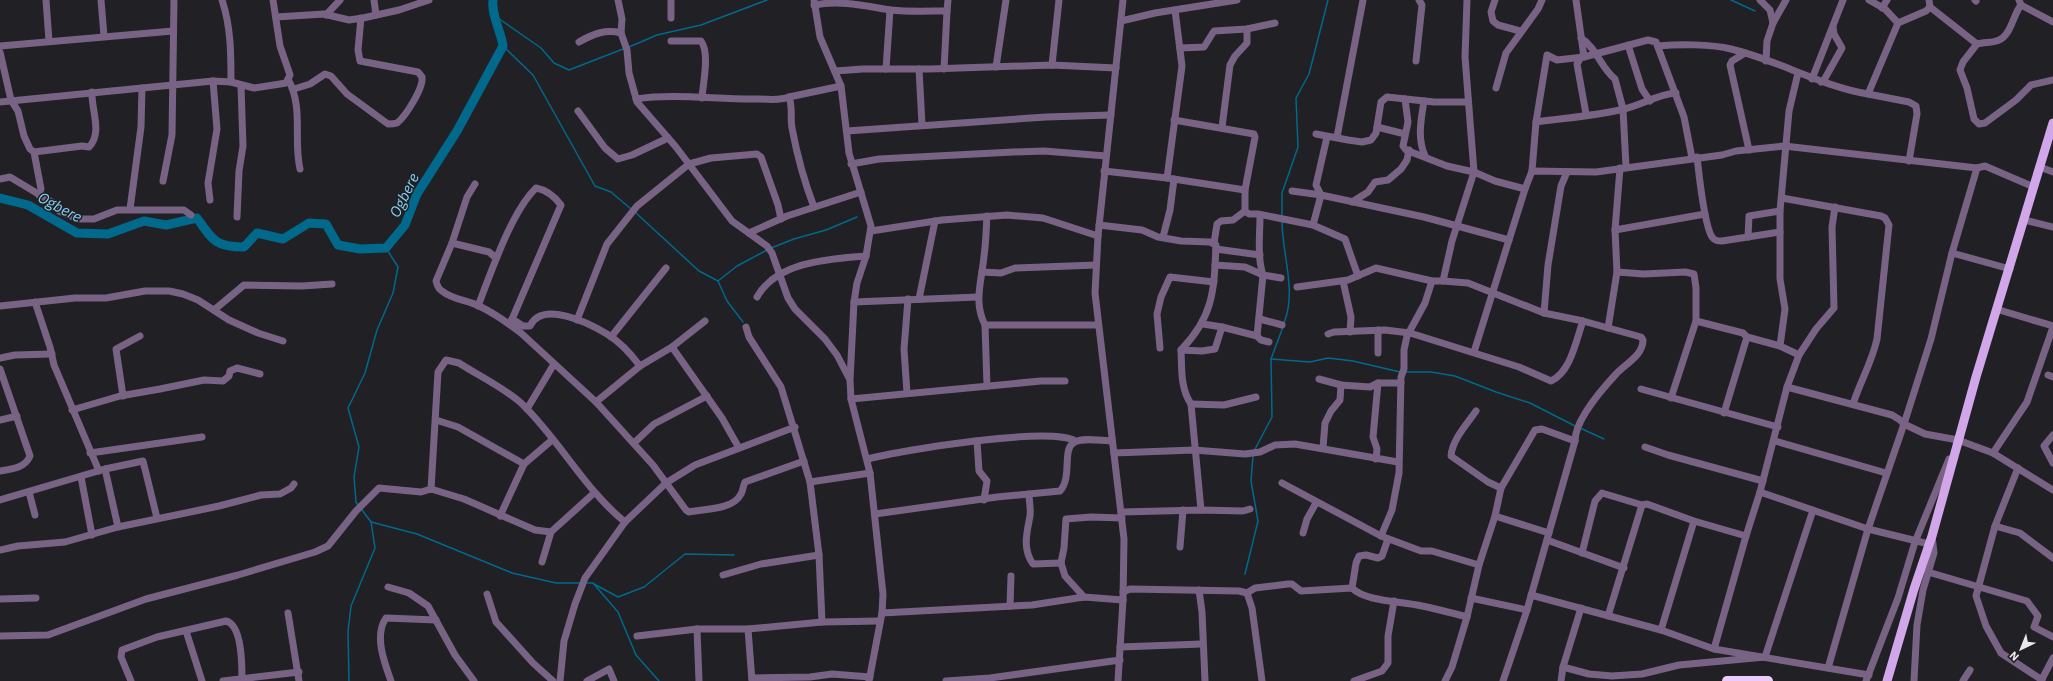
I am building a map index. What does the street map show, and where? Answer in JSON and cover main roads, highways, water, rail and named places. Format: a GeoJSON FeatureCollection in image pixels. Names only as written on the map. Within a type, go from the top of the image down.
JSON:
{"type":"FeatureCollection","features":[{"type":"Feature","properties":{"kind":"highway"},"geometry":{"type":"LineString","coordinates":[[1727,681],[1768,681]]}},
{"type":"Feature","properties":{"kind":"main road"},"geometry":{"type":"LineString","coordinates":[[1887,681],[1930,540],[1957,440],[2053,123]]}},
{"type":"Feature","properties":{"kind":"waterway","name":"Ogbere"},"geometry":{"type":"LineString","coordinates":[[0,198],[28,205],[77,233],[108,234],[144,221],[166,225],[197,218],[207,232],[216,241],[227,246],[244,247],[257,233],[283,239],[309,223],[326,224],[338,245],[360,249],[386,248],[405,225],[417,194],[457,131],[503,46],[493,11],[493,0]]}},
{"type":"Feature","properties":{"kind":"waterway"},"geometry":{"type":"LineString","coordinates":[[629,47],[657,35],[701,25],[767,0]]}},
{"type":"Feature","properties":{"kind":"waterway"},"geometry":{"type":"LineString","coordinates":[[1282,217],[1282,193],[1298,147],[1296,98],[1309,74],[1328,0]]}},
{"type":"Feature","properties":{"kind":"waterway"},"geometry":{"type":"LineString","coordinates":[[1731,0],[1755,11]]}},
{"type":"Feature","properties":{"kind":"waterway"},"geometry":{"type":"LineString","coordinates":[[495,16],[541,48],[554,63],[569,70],[623,49]]}},
{"type":"Feature","properties":{"kind":"waterway"},"geometry":{"type":"LineString","coordinates":[[503,46],[533,75],[595,186],[611,192],[631,209]]}},
{"type":"Feature","properties":{"kind":"waterway"},"geometry":{"type":"LineString","coordinates":[[636,213],[699,271],[718,281],[727,301],[743,322]]}},
{"type":"Feature","properties":{"kind":"waterway"},"geometry":{"type":"LineString","coordinates":[[771,248],[794,239],[826,230],[857,217]]}},
{"type":"Feature","properties":{"kind":"waterway"},"geometry":{"type":"LineString","coordinates":[[1282,221],[1289,285],[1288,311],[1284,323]]}},
{"type":"Feature","properties":{"kind":"waterway"},"geometry":{"type":"LineString","coordinates":[[358,505],[356,502],[354,477],[359,447],[348,408],[365,373],[377,330],[393,293],[398,267],[386,248]]}},
{"type":"Feature","properties":{"kind":"waterway"},"geometry":{"type":"LineString","coordinates":[[718,281],[737,266],[767,250]]}},
{"type":"Feature","properties":{"kind":"waterway"},"geometry":{"type":"LineString","coordinates":[[1254,451],[1272,417],[1271,359],[1283,327]]}},
{"type":"Feature","properties":{"kind":"waterway"},"geometry":{"type":"LineString","coordinates":[[1271,359],[1310,362],[1328,358],[1353,361],[1400,372]]}},
{"type":"Feature","properties":{"kind":"waterway"},"geometry":{"type":"LineString","coordinates":[[1405,372],[1431,372],[1455,376],[1530,403],[1577,427]]}},
{"type":"Feature","properties":{"kind":"waterway"},"geometry":{"type":"LineString","coordinates":[[1580,428],[1604,439]]}},
{"type":"Feature","properties":{"kind":"waterway"},"geometry":{"type":"LineString","coordinates":[[1245,574],[1258,521],[1251,481],[1253,456]]}},
{"type":"Feature","properties":{"kind":"waterway"},"geometry":{"type":"LineString","coordinates":[[349,681],[348,631],[351,606],[375,548],[371,522],[362,510]]}},
{"type":"Feature","properties":{"kind":"waterway"},"geometry":{"type":"LineString","coordinates":[[371,522],[417,534],[512,573],[556,583],[581,583]]}},
{"type":"Feature","properties":{"kind":"waterway"},"geometry":{"type":"LineString","coordinates":[[594,584],[618,597],[644,587],[685,554],[734,555]]}},
{"type":"Feature","properties":{"kind":"waterway"},"geometry":{"type":"LineString","coordinates":[[585,583],[593,583],[618,612],[636,655],[659,681]]}}]}
